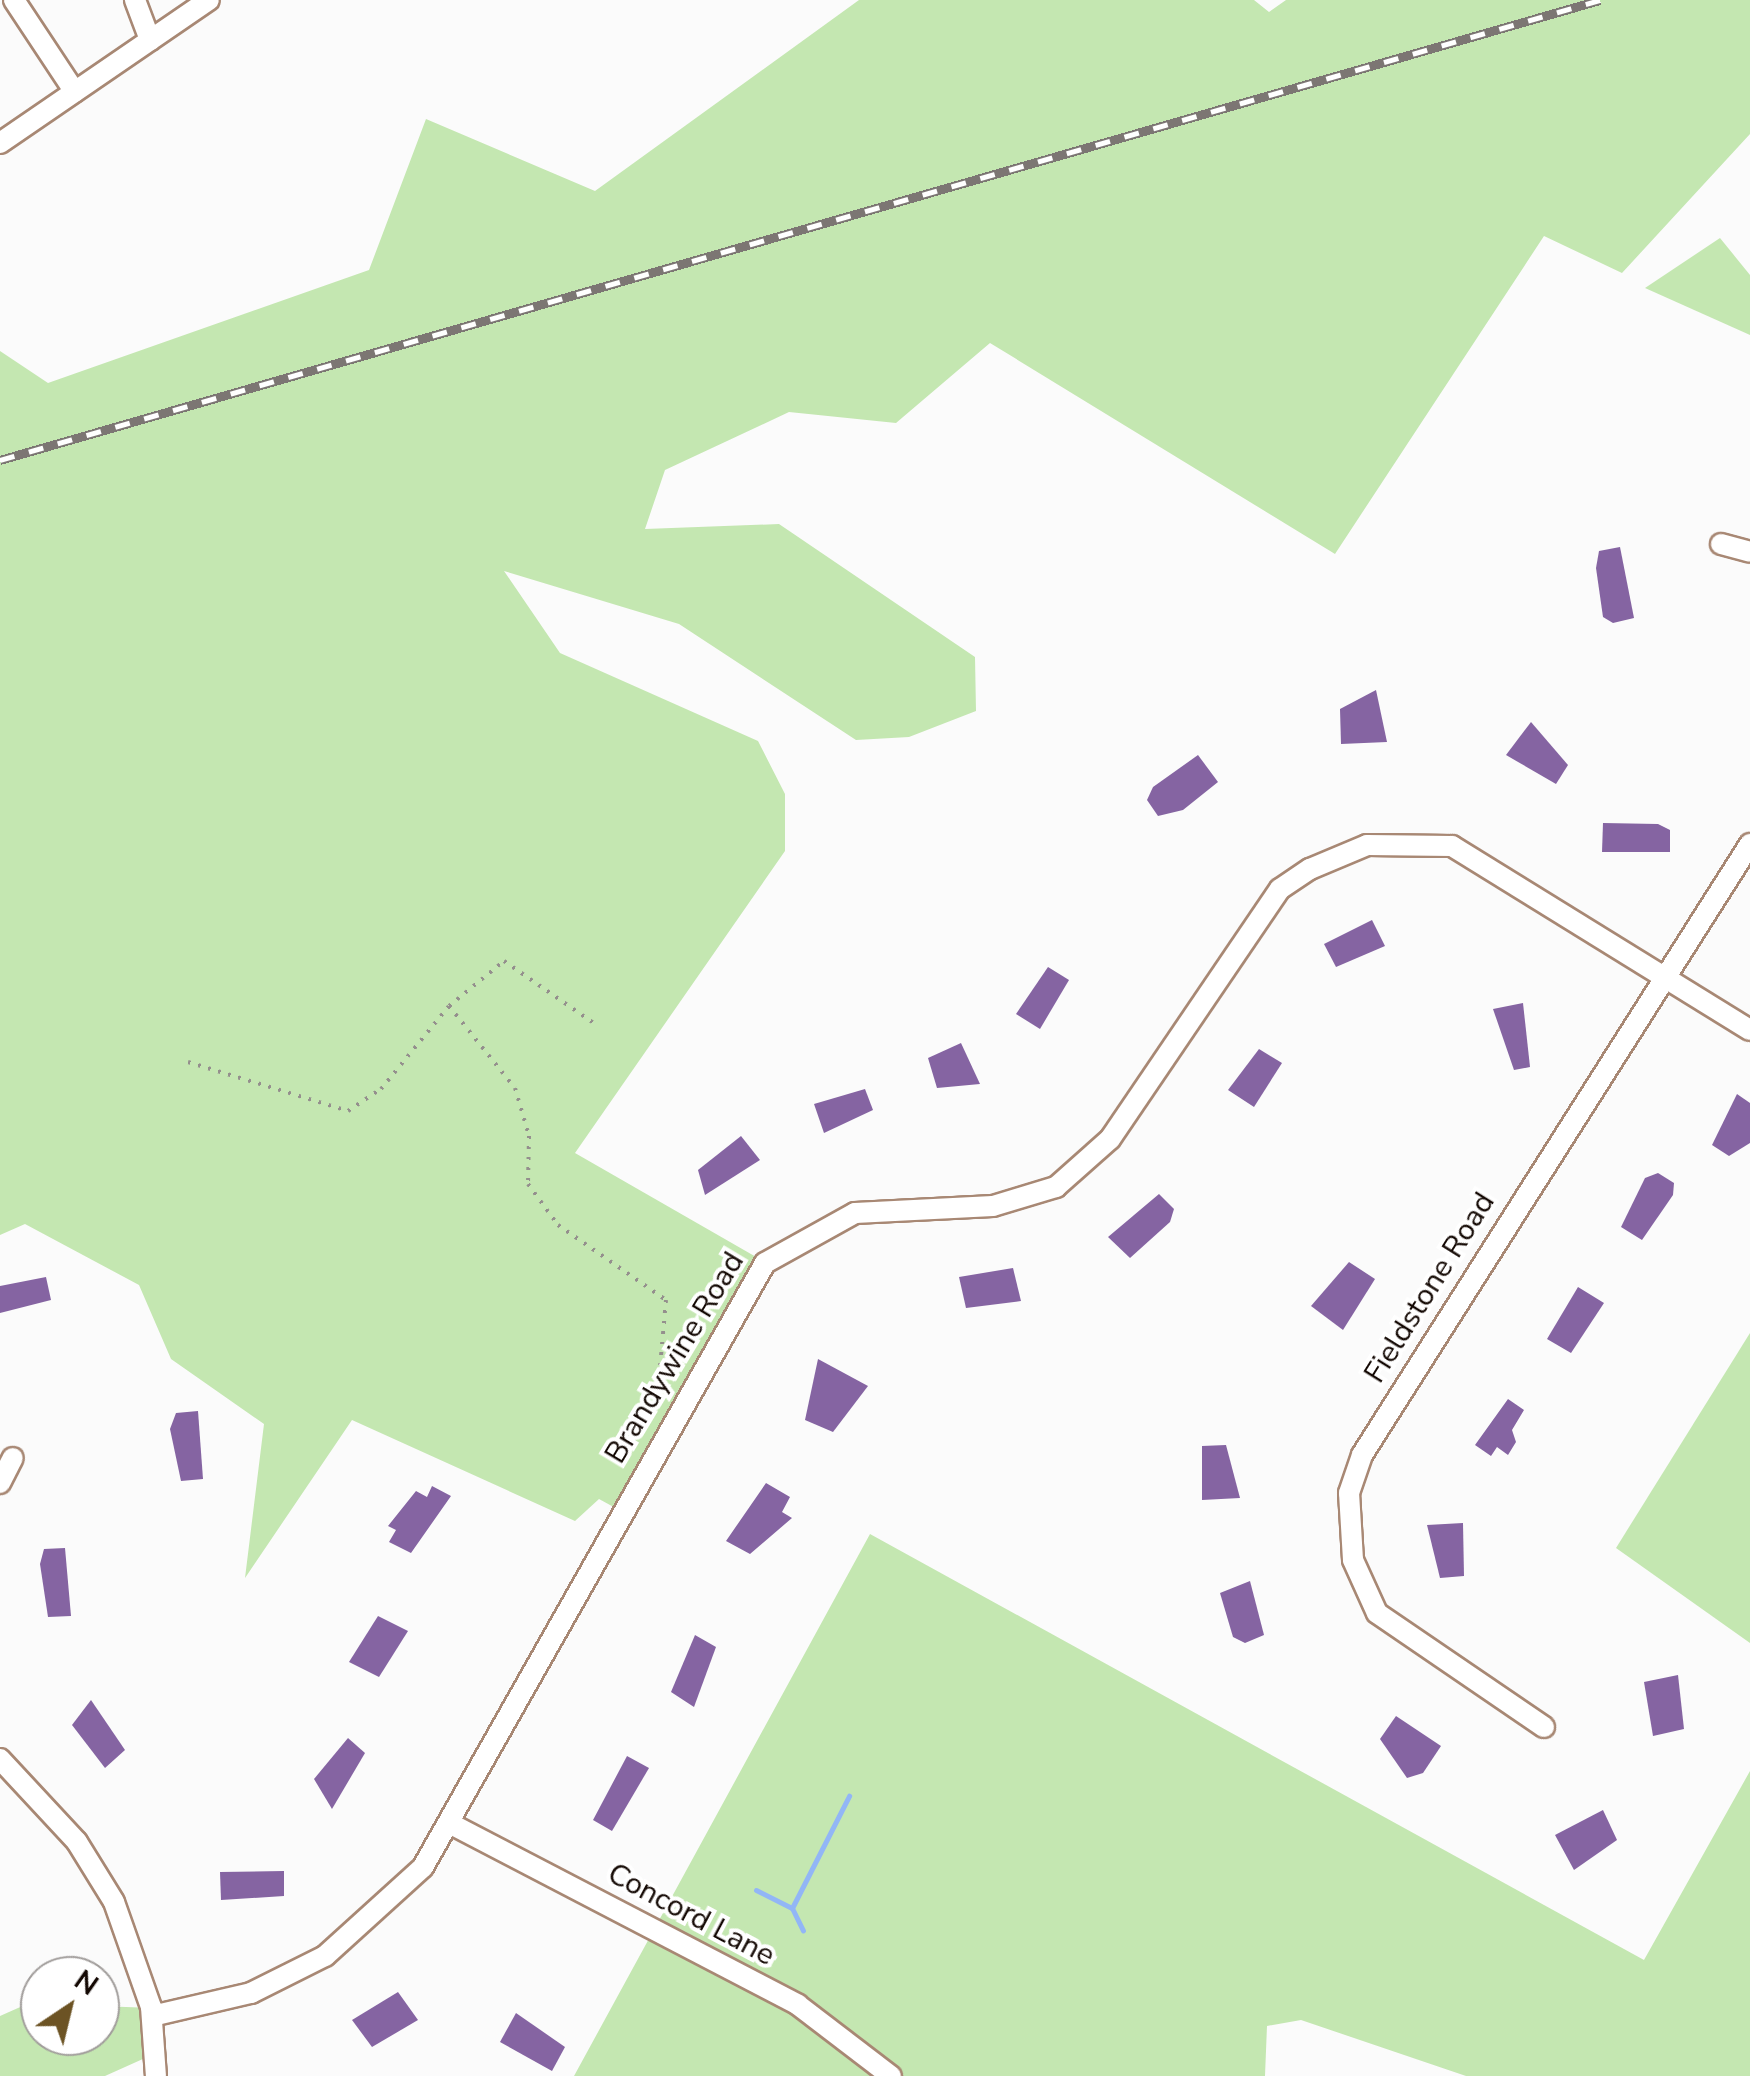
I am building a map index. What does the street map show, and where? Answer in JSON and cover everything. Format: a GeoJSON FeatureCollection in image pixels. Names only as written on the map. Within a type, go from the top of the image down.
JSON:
{"type":"FeatureCollection","features":[{"type":"Feature","properties":{"kind":"street"},"geometry":{"type":"LineString","coordinates":[[14,0],[74,92]]}},
{"type":"Feature","properties":{"kind":"street"},"geometry":{"type":"LineString","coordinates":[[134,0],[150,40]]}},
{"type":"Feature","properties":{"kind":"street"},"geometry":{"type":"LineString","coordinates":[[0,144],[209,0]]}},
{"type":"Feature","properties":{"kind":"street"},"geometry":{"type":"LineString","coordinates":[[1721,544],[1750,552]]}},
{"type":"Feature","properties":{"kind":"street","name":"Fieldstone Road"},"geometry":{"type":"LineString","coordinates":[[1544,1728],[1377,1613],[1353,1560],[1349,1493],[1362,1454],[1750,844]]}},
{"type":"Feature","properties":{"kind":"street","name":"Brandywine Road"},"geometry":{"type":"LineString","coordinates":[[152,2016],[251,1993],[325,1956],[380,1914],[452,1824],[651,1452],[765,1264],[855,1213],[993,1206],[1056,1188],[1110,1139],[1280,890],[1367,846],[1452,846],[1750,1030]]}},
{"type":"Feature","properties":{"kind":"street"},"geometry":{"type":"LineString","coordinates":[[0,1482],[13,1458]]}},
{"type":"Feature","properties":{"kind":"street"},"geometry":{"type":"LineString","coordinates":[[0,1759],[106,1885],[152,2016],[156,2076]]}},
{"type":"Feature","properties":{"kind":"street","name":"Concord Lane"},"geometry":{"type":"LineString","coordinates":[[452,1824],[798,2005],[892,2076]]}},
{"type":"Feature","properties":{"kind":"path"},"geometry":{"type":"LineString","coordinates":[[188,1062],[348,1110],[381,1090],[449,1006],[504,961],[595,1024]]}},
{"type":"Feature","properties":{"kind":"path"},"geometry":{"type":"LineString","coordinates":[[449,1006],[515,1088],[528,1184],[558,1224],[666,1300],[656,1412]]}},
{"type":"Feature","properties":{"kind":"green space"},"geometry":{"type":"Polygon","coordinates":[[[859,0],[1254,0],[1269,12],[1286,0],[1750,0],[1750,134],[1622,273],[1544,236],[1335,554],[990,343],[896,423],[789,412],[665,470],[645,529],[779,524],[975,657],[976,711],[909,737],[856,740],[679,624],[504,571],[560,653],[758,741],[785,794],[785,851],[575,1153],[770,1265],[621,1511],[599,1499],[575,1521],[352,1420],[245,1578],[264,1424],[171,1359],[139,1285],[25,1224],[0,1235],[0,351],[48,383],[369,270],[426,119],[595,191],[859,0]]]}},
{"type":"Feature","properties":{"kind":"green space"},"geometry":{"type":"Polygon","coordinates":[[[1720,238],[1750,275],[1750,335],[1645,288],[1720,238]]]}},
{"type":"Feature","properties":{"kind":"green space"},"geometry":{"type":"Polygon","coordinates":[[[1750,1333],[1750,1643],[1616,1548],[1750,1333]]]}},
{"type":"Feature","properties":{"kind":"green space"},"geometry":{"type":"Polygon","coordinates":[[[870,1534],[1644,1960],[1750,1771],[1750,2076],[1466,2076],[1301,2020],[1267,2026],[1265,2076],[574,2076],[870,1534]]]}},
{"type":"Feature","properties":{"kind":"green space"},"geometry":{"type":"Polygon","coordinates":[[[20,2007],[20,2056],[120,2056],[120,2007],[152,2008],[154,2054],[105,2076],[0,2076],[0,2016],[20,2007]]]}},
{"type":"Feature","properties":{"kind":"building"},"geometry":{"type":"Polygon","coordinates":[[[1620,547],[1634,618],[1613,623],[1603,617],[1596,568],[1599,551],[1620,547]]]}},
{"type":"Feature","properties":{"kind":"building"},"geometry":{"type":"Polygon","coordinates":[[[1376,690],[1387,742],[1341,744],[1340,709],[1376,690]]]}},
{"type":"Feature","properties":{"kind":"building"},"geometry":{"type":"Polygon","coordinates":[[[1531,722],[1568,765],[1556,784],[1506,755],[1531,722]]]}},
{"type":"Feature","properties":{"kind":"building"},"geometry":{"type":"Polygon","coordinates":[[[1198,755],[1218,782],[1183,810],[1158,816],[1147,800],[1153,787],[1198,755]]]}},
{"type":"Feature","properties":{"kind":"building"},"geometry":{"type":"Polygon","coordinates":[[[1603,823],[1658,824],[1670,830],[1670,852],[1602,852],[1603,823]]]}},
{"type":"Feature","properties":{"kind":"building"},"geometry":{"type":"Polygon","coordinates":[[[1372,920],[1385,946],[1336,967],[1324,944],[1372,920]]]}},
{"type":"Feature","properties":{"kind":"building"},"geometry":{"type":"Polygon","coordinates":[[[1048,967],[1069,980],[1040,1029],[1016,1014],[1048,967]]]}},
{"type":"Feature","properties":{"kind":"building"},"geometry":{"type":"Polygon","coordinates":[[[1523,1003],[1530,1067],[1514,1070],[1493,1009],[1523,1003]]]}},
{"type":"Feature","properties":{"kind":"building"},"geometry":{"type":"Polygon","coordinates":[[[961,1043],[980,1084],[937,1088],[928,1058],[961,1043]]]}},
{"type":"Feature","properties":{"kind":"building"},"geometry":{"type":"Polygon","coordinates":[[[1259,1049],[1282,1063],[1254,1107],[1228,1090],[1259,1049]]]}},
{"type":"Feature","properties":{"kind":"building"},"geometry":{"type":"Polygon","coordinates":[[[865,1089],[873,1110],[824,1133],[814,1104],[865,1089]]]}},
{"type":"Feature","properties":{"kind":"building"},"geometry":{"type":"Polygon","coordinates":[[[1737,1094],[1750,1103],[1750,1143],[1729,1156],[1712,1145],[1737,1094]]]}},
{"type":"Feature","properties":{"kind":"building"},"geometry":{"type":"Polygon","coordinates":[[[741,1136],[760,1160],[705,1195],[698,1170],[741,1136]]]}},
{"type":"Feature","properties":{"kind":"building"},"geometry":{"type":"Polygon","coordinates":[[[1658,1173],[1674,1183],[1673,1195],[1642,1240],[1621,1227],[1645,1178],[1658,1173]]]}},
{"type":"Feature","properties":{"kind":"building"},"geometry":{"type":"Polygon","coordinates":[[[1159,1194],[1174,1209],[1170,1222],[1130,1258],[1108,1237],[1159,1194]]]}},
{"type":"Feature","properties":{"kind":"building"},"geometry":{"type":"Polygon","coordinates":[[[1349,1262],[1375,1279],[1343,1330],[1311,1306],[1349,1262]]]}},
{"type":"Feature","properties":{"kind":"building"},"geometry":{"type":"Polygon","coordinates":[[[1013,1268],[1021,1301],[966,1308],[959,1277],[1013,1268]]]}},
{"type":"Feature","properties":{"kind":"building"},"geometry":{"type":"Polygon","coordinates":[[[46,1277],[51,1300],[0,1313],[0,1286],[46,1277]]]}},
{"type":"Feature","properties":{"kind":"building"},"geometry":{"type":"Polygon","coordinates":[[[1578,1287],[1604,1303],[1571,1353],[1547,1339],[1578,1287]]]}},
{"type":"Feature","properties":{"kind":"building"},"geometry":{"type":"Polygon","coordinates":[[[818,1359],[868,1386],[833,1432],[805,1420],[818,1359]]]}},
{"type":"Feature","properties":{"kind":"building"},"geometry":{"type":"Polygon","coordinates":[[[1508,1399],[1524,1410],[1512,1430],[1516,1442],[1508,1455],[1497,1447],[1491,1456],[1475,1445],[1508,1399]]]}},
{"type":"Feature","properties":{"kind":"building"},"geometry":{"type":"Polygon","coordinates":[[[198,1411],[203,1479],[181,1481],[170,1429],[176,1413],[198,1411]]]}},
{"type":"Feature","properties":{"kind":"building"},"geometry":{"type":"Polygon","coordinates":[[[1226,1445],[1240,1498],[1202,1500],[1202,1446],[1226,1445]]]}},
{"type":"Feature","properties":{"kind":"building"},"geometry":{"type":"Polygon","coordinates":[[[766,1483],[790,1497],[782,1512],[792,1518],[750,1554],[726,1541],[766,1483]]]}},
{"type":"Feature","properties":{"kind":"building"},"geometry":{"type":"Polygon","coordinates":[[[432,1486],[451,1496],[411,1553],[389,1542],[396,1530],[388,1526],[416,1491],[427,1497],[432,1486]]]}},
{"type":"Feature","properties":{"kind":"building"},"geometry":{"type":"Polygon","coordinates":[[[1463,1523],[1464,1576],[1440,1578],[1427,1525],[1463,1523]]]}},
{"type":"Feature","properties":{"kind":"building"},"geometry":{"type":"Polygon","coordinates":[[[65,1548],[71,1616],[48,1617],[40,1564],[44,1549],[65,1548]]]}},
{"type":"Feature","properties":{"kind":"building"},"geometry":{"type":"Polygon","coordinates":[[[1250,1581],[1264,1635],[1245,1643],[1233,1637],[1220,1593],[1250,1581]]]}},
{"type":"Feature","properties":{"kind":"building"},"geometry":{"type":"Polygon","coordinates":[[[378,1616],[408,1631],[379,1677],[349,1662],[378,1616]]]}},
{"type":"Feature","properties":{"kind":"building"},"geometry":{"type":"Polygon","coordinates":[[[695,1635],[716,1647],[694,1707],[671,1692],[695,1635]]]}},
{"type":"Feature","properties":{"kind":"building"},"geometry":{"type":"Polygon","coordinates":[[[1678,1675],[1684,1729],[1653,1736],[1644,1682],[1678,1675]]]}},
{"type":"Feature","properties":{"kind":"building"},"geometry":{"type":"Polygon","coordinates":[[[91,1700],[125,1750],[105,1768],[72,1725],[91,1700]]]}},
{"type":"Feature","properties":{"kind":"building"},"geometry":{"type":"Polygon","coordinates":[[[1396,1716],[1441,1746],[1423,1773],[1407,1778],[1380,1739],[1396,1716]]]}},
{"type":"Feature","properties":{"kind":"building"},"geometry":{"type":"Polygon","coordinates":[[[348,1738],[365,1753],[332,1809],[314,1779],[348,1738]]]}},
{"type":"Feature","properties":{"kind":"building"},"geometry":{"type":"Polygon","coordinates":[[[627,1756],[649,1768],[612,1831],[593,1820],[627,1756]]]}},
{"type":"Feature","properties":{"kind":"building"},"geometry":{"type":"Polygon","coordinates":[[[1603,1810],[1617,1840],[1574,1870],[1555,1835],[1603,1810]]]}},
{"type":"Feature","properties":{"kind":"building"},"geometry":{"type":"Polygon","coordinates":[[[284,1871],[284,1896],[221,1900],[220,1872],[284,1871]]]}},
{"type":"Feature","properties":{"kind":"building"},"geometry":{"type":"Polygon","coordinates":[[[398,1992],[418,2020],[372,2047],[352,2020],[398,1992]]]}},
{"type":"Feature","properties":{"kind":"building"},"geometry":{"type":"Polygon","coordinates":[[[516,2013],[565,2047],[552,2071],[500,2042],[516,2013]]]}},
{"type":"Feature","properties":{"kind":"waterway"},"geometry":{"type":"LineString","coordinates":[[792,1908],[849,1796]]}},
{"type":"Feature","properties":{"kind":"waterway"},"geometry":{"type":"LineString","coordinates":[[756,1890],[792,1908],[803,1931]]}},
{"type":"Feature","properties":{"kind":"railway"},"geometry":{"type":"LineString","coordinates":[[0,460],[1600,0]]}}]}
